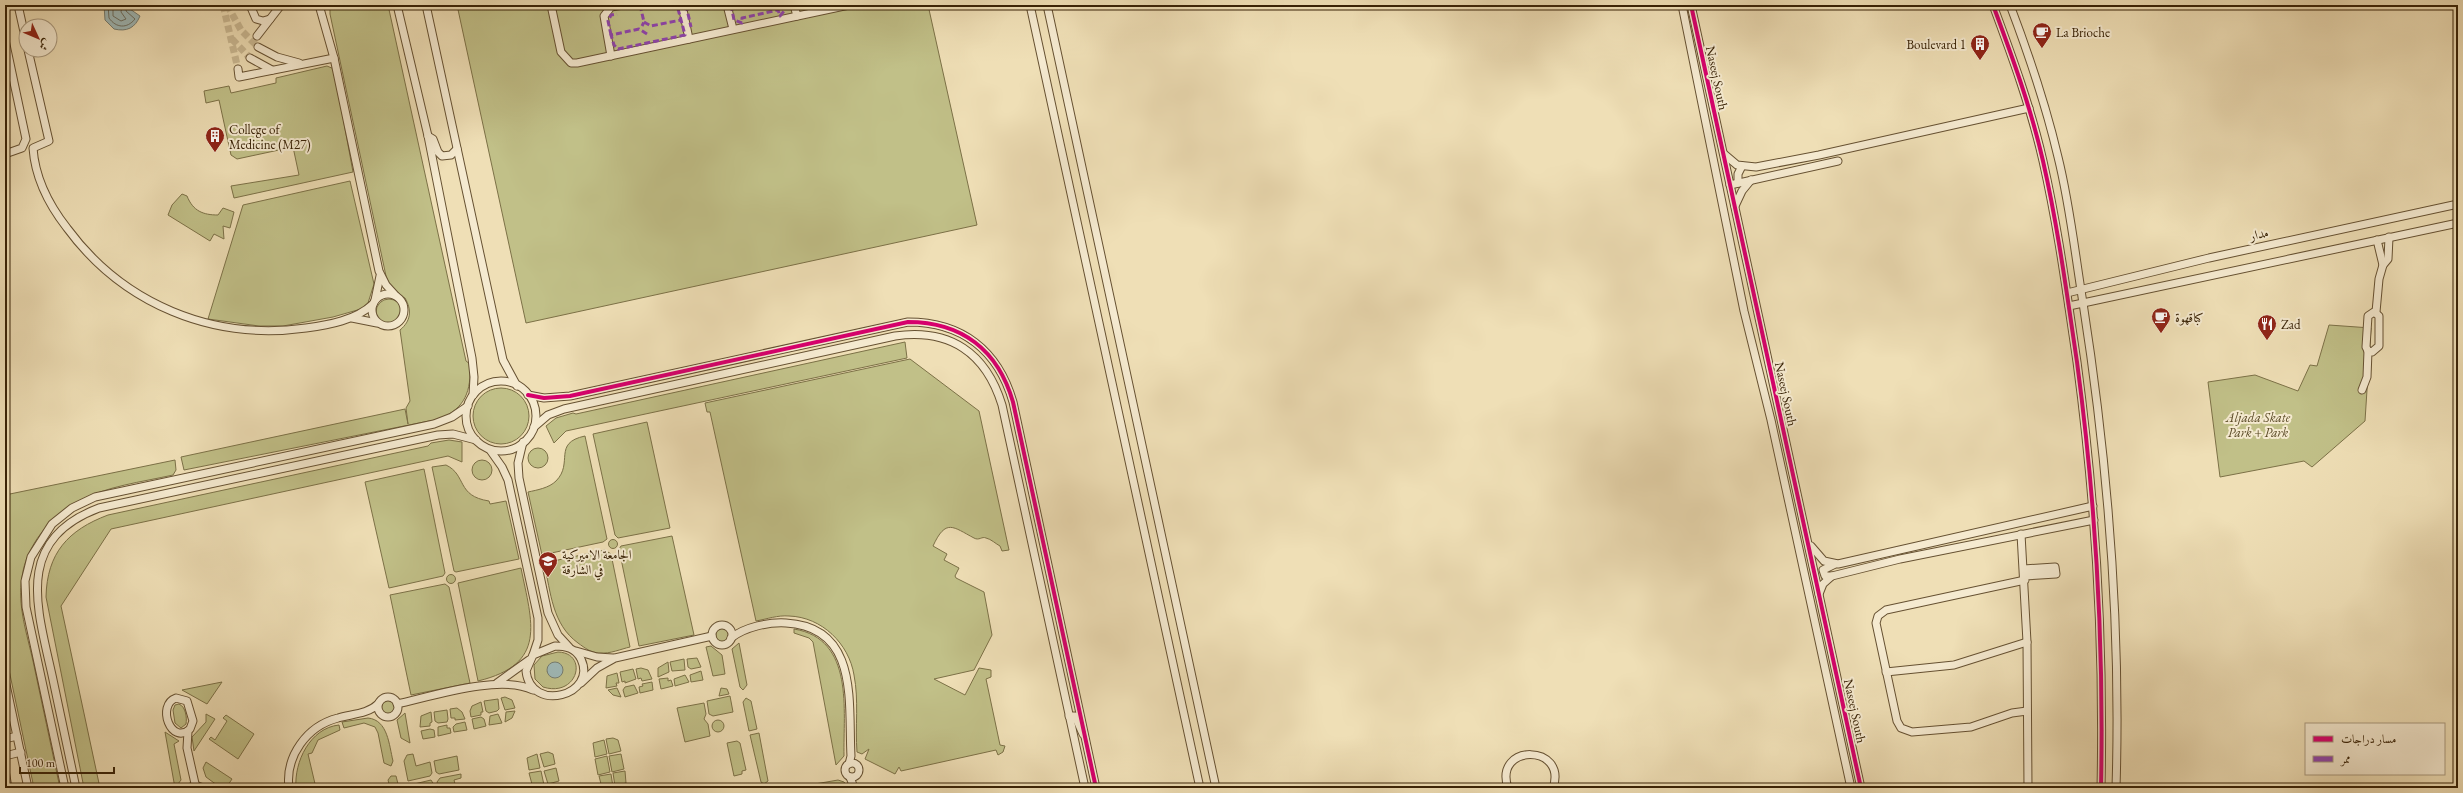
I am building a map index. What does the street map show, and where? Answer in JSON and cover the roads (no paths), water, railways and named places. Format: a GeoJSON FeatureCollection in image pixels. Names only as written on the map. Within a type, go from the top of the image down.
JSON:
{"type":"FeatureCollection","features":[{"type":"Feature","properties":{"kind":"street"},"geometry":{"type":"LineString","coordinates":[[18,5],[21,18]]}},
{"type":"Feature","properties":{"kind":"street"},"geometry":{"type":"LineString","coordinates":[[250,5],[256,19],[263,21],[270,19]]}},
{"type":"Feature","properties":{"kind":"street"},"geometry":{"type":"LineString","coordinates":[[257,36],[281,5]]}},
{"type":"Feature","properties":{"kind":"street"},"geometry":{"type":"LineString","coordinates":[[319,5],[324,16],[334,58],[380,271],[386,285],[396,296],[404,309],[402,319],[393,326],[378,324],[363,319],[348,318]]}},
{"type":"Feature","properties":{"kind":"street"},"geometry":{"type":"LineString","coordinates":[[324,16],[325,5]]}},
{"type":"Feature","properties":{"kind":"street"},"geometry":{"type":"LineString","coordinates":[[397,5],[428,136],[473,367],[473,396]]}},
{"type":"Feature","properties":{"kind":"street"},"geometry":{"type":"LineString","coordinates":[[426,5],[503,360],[517,386]]}},
{"type":"Feature","properties":{"kind":"street"},"geometry":{"type":"LineString","coordinates":[[550,5],[559,44],[565,59],[571,63],[611,56],[849,5]]}},
{"type":"Feature","properties":{"kind":"street"},"geometry":{"type":"LineString","coordinates":[[611,56],[604,16],[611,8],[623,5]]}},
{"type":"Feature","properties":{"kind":"street"},"geometry":{"type":"LineString","coordinates":[[682,5],[689,39]]}},
{"type":"Feature","properties":{"kind":"street"},"geometry":{"type":"LineString","coordinates":[[727,5],[733,30]]}},
{"type":"Feature","properties":{"kind":"street"},"geometry":{"type":"LineString","coordinates":[[794,5],[797,16]]}},
{"type":"Feature","properties":{"kind":"street"},"geometry":{"type":"LineString","coordinates":[[1030,5],[1200,788]]}},
{"type":"Feature","properties":{"kind":"street"},"geometry":{"type":"LineString","coordinates":[[1047,5],[1216,788]]}},
{"type":"Feature","properties":{"kind":"street"},"geometry":{"type":"LineString","coordinates":[[1682,5],[1742,304],[1771,420],[1851,788]]}},
{"type":"Feature","properties":{"kind":"street","name":"Naseej South"},"geometry":{"type":"LineString","coordinates":[[1691,5],[1861,788]]}},
{"type":"Feature","properties":{"kind":"street"},"geometry":{"type":"LineString","coordinates":[[1993,5],[2029,108],[2047,181],[2069,306],[2086,434],[2094,520],[2103,680],[2101,788]]}},
{"type":"Feature","properties":{"kind":"street"},"geometry":{"type":"LineString","coordinates":[[2010,5],[2035,75],[2059,158],[2083,302],[2100,428],[2108,514],[2117,729],[2116,788]]}},
{"type":"Feature","properties":{"kind":"street"},"geometry":{"type":"LineString","coordinates":[[5,40],[26,139],[22,148],[5,154]]}},
{"type":"Feature","properties":{"kind":"street"},"geometry":{"type":"LineString","coordinates":[[258,48],[286,60],[306,64]]}},
{"type":"Feature","properties":{"kind":"street"},"geometry":{"type":"LineString","coordinates":[[30,58],[49,141],[33,148],[34,165],[51,204],[62,222],[87,252],[114,278],[160,308],[194,321],[228,328],[262,331],[291,330],[348,318],[362,313],[384,295],[396,296]]}},
{"type":"Feature","properties":{"kind":"street"},"geometry":{"type":"LineString","coordinates":[[250,58],[272,70]]}},
{"type":"Feature","properties":{"kind":"street"},"geometry":{"type":"LineString","coordinates":[[238,69],[239,76],[334,58]]}},
{"type":"Feature","properties":{"kind":"street"},"geometry":{"type":"LineString","coordinates":[[1722,151],[1729,159],[1742,166],[1756,167],[1819,155],[2029,108]]}},
{"type":"Feature","properties":{"kind":"street"},"geometry":{"type":"LineString","coordinates":[[428,136],[433,139],[438,152],[442,156],[451,155],[457,149]]}},
{"type":"Feature","properties":{"kind":"street"},"geometry":{"type":"LineString","coordinates":[[1730,185],[1838,161]]}},
{"type":"Feature","properties":{"kind":"street"},"geometry":{"type":"LineString","coordinates":[[1738,183],[1738,174],[1742,166]]}},
{"type":"Feature","properties":{"kind":"street"},"geometry":{"type":"LineString","coordinates":[[1735,208],[1739,195],[1751,180]]}},
{"type":"Feature","properties":{"kind":"street","name":"مدار"},"geometry":{"type":"LineString","coordinates":[[2067,293],[2209,258],[2457,203]]}},
{"type":"Feature","properties":{"kind":"street"},"geometry":{"type":"LineString","coordinates":[[2069,306],[2458,223]]}},
{"type":"Feature","properties":{"kind":"street"},"geometry":{"type":"LineString","coordinates":[[2368,351],[2375,352],[2379,346],[2379,316],[2376,312],[2378,279],[2383,265],[2388,259],[2389,237]]}},
{"type":"Feature","properties":{"kind":"street"},"geometry":{"type":"LineString","coordinates":[[2377,240],[2383,265]]}},
{"type":"Feature","properties":{"kind":"street"},"geometry":{"type":"LineString","coordinates":[[378,324],[372,311],[379,286],[380,271]]}},
{"type":"Feature","properties":{"kind":"street"},"geometry":{"type":"LineString","coordinates":[[2362,390],[2368,377],[2368,351],[2366,347],[2368,316],[2370,313],[2376,312]]}},
{"type":"Feature","properties":{"kind":"street"},"geometry":{"type":"LineString","coordinates":[[528,395],[544,398],[570,396],[900,323],[922,322],[936,324],[963,334],[986,352],[999,369],[1009,388],[1096,788]]}},
{"type":"Feature","properties":{"kind":"street"},"geometry":{"type":"LineString","coordinates":[[490,450],[510,450],[523,442],[534,427],[548,415],[564,409],[895,336],[924,334],[951,341],[969,352],[985,367],[998,392],[1085,788]]}},
{"type":"Feature","properties":{"kind":"street"},"geometry":{"type":"LineString","coordinates":[[476,440],[467,422],[468,406],[473,396],[480,388],[493,382],[504,382],[517,386],[528,395],[535,410],[534,427]]}},
{"type":"Feature","properties":{"kind":"street"},"geometry":{"type":"LineString","coordinates":[[65,788],[26,607],[25,582],[31,557],[37,545],[48,529],[61,515],[95,497],[434,424],[452,417],[468,406]]}},
{"type":"Feature","properties":{"kind":"street"},"geometry":{"type":"LineString","coordinates":[[76,788],[37,606],[36,584],[42,561],[52,541],[78,518],[104,507],[438,435],[453,434],[476,440],[490,450],[502,467],[508,480],[538,618],[539,633],[531,657],[527,677],[537,691]]}},
{"type":"Feature","properties":{"kind":"street"},"geometry":{"type":"LineString","coordinates":[[523,442],[518,463],[519,478],[548,613],[558,635],[583,663],[584,670],[579,684]]}},
{"type":"Feature","properties":{"kind":"street"},"geometry":{"type":"LineString","coordinates":[[508,480],[519,478]]}},
{"type":"Feature","properties":{"kind":"street"},"geometry":{"type":"LineString","coordinates":[[2093,506],[1836,564],[1823,570],[1825,576],[1832,576],[1900,558],[2094,520]]}},
{"type":"Feature","properties":{"kind":"street"},"geometry":{"type":"LineString","coordinates":[[2021,534],[2026,642],[2028,788]]}},
{"type":"Feature","properties":{"kind":"street"},"geometry":{"type":"LineString","coordinates":[[1809,544],[1820,558],[1836,564]]}},
{"type":"Feature","properties":{"kind":"street"},"geometry":{"type":"LineString","coordinates":[[2024,575],[1883,612],[1878,616],[1876,623],[1897,721],[1906,731],[1971,727],[2012,713],[2027,711]]}},
{"type":"Feature","properties":{"kind":"street"},"geometry":{"type":"LineString","coordinates":[[1819,594],[1823,584],[1832,576]]}},
{"type":"Feature","properties":{"kind":"street"},"geometry":{"type":"LineString","coordinates":[[745,629],[725,644],[720,644],[714,641],[712,636],[713,631],[718,626],[724,625],[729,628],[745,629],[776,623],[793,623],[818,632],[834,646],[845,665],[849,682],[852,764]]}},
{"type":"Feature","properties":{"kind":"street"},"geometry":{"type":"LineString","coordinates":[[729,628],[731,638]]}},
{"type":"Feature","properties":{"kind":"street"},"geometry":{"type":"LineString","coordinates":[[496,683],[531,657],[548,647],[572,649],[597,657],[615,658],[712,636]]}},
{"type":"Feature","properties":{"kind":"street"},"geometry":{"type":"LineString","coordinates":[[1886,672],[1954,665],[2026,642]]}},
{"type":"Feature","properties":{"kind":"street"},"geometry":{"type":"LineString","coordinates":[[397,704],[496,683],[522,685],[547,695],[560,695],[572,691],[597,668],[615,658]]}},
{"type":"Feature","properties":{"kind":"street"},"geometry":{"type":"LineString","coordinates":[[5,682],[7,697],[28,788]]}},
{"type":"Feature","properties":{"kind":"street"},"geometry":{"type":"LineString","coordinates":[[289,788],[289,775],[294,756],[310,733],[329,720],[368,711],[378,704],[381,699],[387,697],[393,699],[397,704],[396,712],[392,716],[385,716],[380,713],[368,711]]}},
{"type":"Feature","properties":{"kind":"street"},"geometry":{"type":"LineString","coordinates":[[187,748],[179,733],[169,725],[166,709],[169,702],[176,698],[184,699],[190,706],[193,721],[188,731],[187,748],[193,787],[203,788]]}},
{"type":"Feature","properties":{"kind":"street"},"geometry":{"type":"LineString","coordinates":[[378,704],[380,713]]}},
{"type":"Feature","properties":{"kind":"street"},"geometry":{"type":"LineString","coordinates":[[48,713],[60,711]]}},
{"type":"Feature","properties":{"kind":"street"},"geometry":{"type":"LineString","coordinates":[[1069,716],[1074,716],[1078,727],[1085,737]]}},
{"type":"Feature","properties":{"kind":"street"},"geometry":{"type":"LineString","coordinates":[[179,733],[188,731]]}},
{"type":"Feature","properties":{"kind":"street"},"geometry":{"type":"LineString","coordinates":[[5,739],[17,736]]}},
{"type":"Feature","properties":{"kind":"street"},"geometry":{"type":"LineString","coordinates":[[5,756],[20,752]]}},
{"type":"Feature","properties":{"kind":"street"},"geometry":{"type":"LineString","coordinates":[[1508,788],[1506,780],[1509,766],[1519,756],[1532,754],[1544,758],[1553,768],[1555,781],[1553,788]]}},
{"type":"Feature","properties":{"kind":"street"},"geometry":{"type":"LineString","coordinates":[[852,764],[845,771],[853,777]]}},
{"type":"Feature","properties":{"kind":"street"},"geometry":{"type":"LineString","coordinates":[[852,764],[859,768],[853,777],[854,787]]}},
{"type":"Feature","properties":{"kind":"street"},"geometry":{"type":"LineString","coordinates":[[5,770],[8,788]]}},
{"type":"Feature","properties":{"kind":"water"},"geometry":{"type":"Polygon","coordinates":[[[104,5],[132,5],[130,9],[140,16],[136,24],[130,28],[123,30],[114,29],[105,20],[104,5]]]}},
{"type":"Feature","properties":{"kind":"water"},"geometry":{"type":"Polygon","coordinates":[[[555,662],[561,664],[563,670],[561,676],[555,678],[549,676],[547,670],[549,664],[555,662]]]}},
{"type":"Feature","properties":{"kind":"tunnel"},"geometry":{"type":"LineString","coordinates":[[223,5],[238,69]]}},
{"type":"Feature","properties":{"kind":"tunnel"},"geometry":{"type":"LineString","coordinates":[[227,5],[241,30],[258,47]]}},
{"type":"Feature","properties":{"kind":"tunnel"},"geometry":{"type":"LineString","coordinates":[[232,39],[250,58]]}},
{"type":"Feature","properties":{"kind":"place","name":"La Brioche"},"geometry":{"type":"Point","coordinates":[2042,49]}},
{"type":"Feature","properties":{"kind":"place","name":"Boulevard 1"},"geometry":{"type":"Point","coordinates":[1980,61]}},
{"type":"Feature","properties":{"kind":"place","name":"College of Medicine (M27)"},"geometry":{"type":"Point","coordinates":[215,153]}},
{"type":"Feature","properties":{"kind":"place","name":"كباقهوة"},"geometry":{"type":"Point","coordinates":[2161,334]}},
{"type":"Feature","properties":{"kind":"place","name":"Zad"},"geometry":{"type":"Point","coordinates":[2267,341]}},
{"type":"Feature","properties":{"kind":"place","name":"الجامعة الاميركية في الشارقة"},"geometry":{"type":"Point","coordinates":[548,578]}},
{"type":"Feature","properties":{"kind":"park label","name":"Aljada Skate Park + Park"},"geometry":{"type":"Point","coordinates":[2258,424]}}]}
